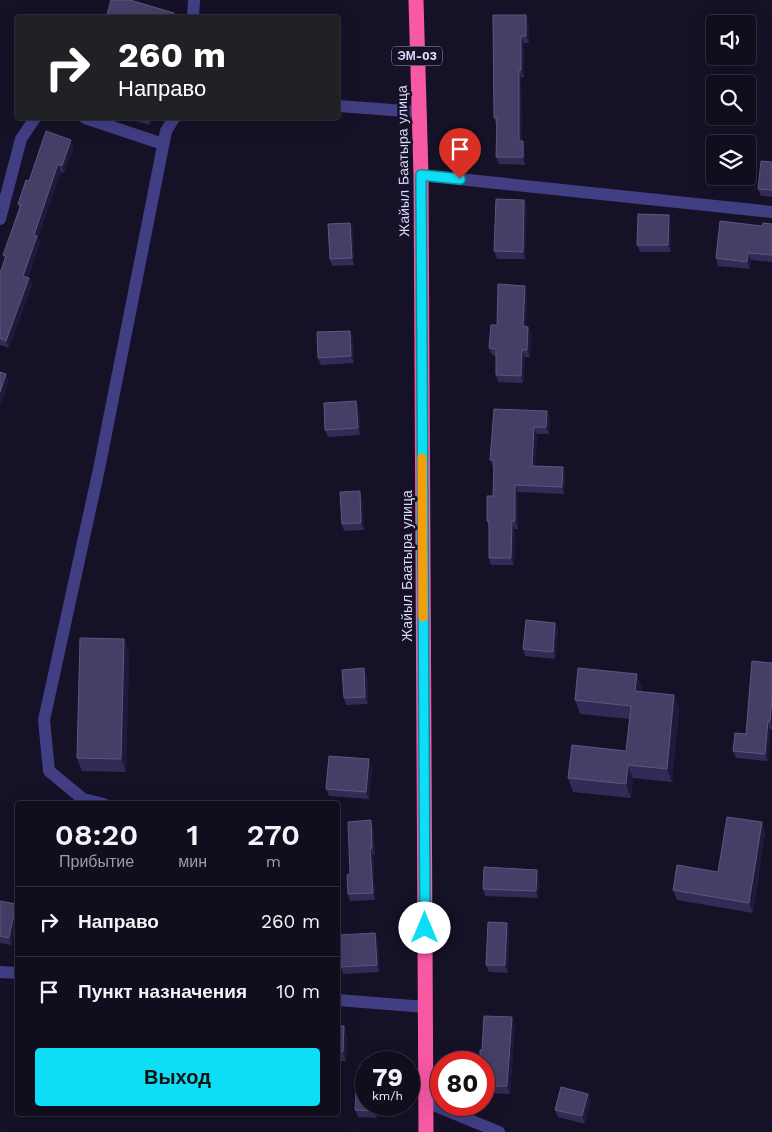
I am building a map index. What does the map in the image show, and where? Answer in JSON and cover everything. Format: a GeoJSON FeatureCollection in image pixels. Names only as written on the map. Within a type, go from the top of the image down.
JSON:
{"type":"FeatureCollection","features":[{"type":"Feature","properties":{"kind":"highway","name":"Жайыл Баатыра улица"},"geometry":{"type":"LineString","coordinates":[[416,0],[421,175],[426,1132]]}},
{"type":"Feature","properties":{"kind":"street"},"geometry":{"type":"LineString","coordinates":[[193,15],[194,0]]}},
{"type":"Feature","properties":{"kind":"street"},"geometry":{"type":"LineString","coordinates":[[340,106],[419,112]]}},
{"type":"Feature","properties":{"kind":"street"},"geometry":{"type":"LineString","coordinates":[[0,219],[21,139],[34,120]]}},
{"type":"Feature","properties":{"kind":"street"},"geometry":{"type":"LineString","coordinates":[[91,120],[163,144]]}},
{"type":"Feature","properties":{"kind":"street"},"geometry":{"type":"LineString","coordinates":[[91,801],[82,799],[49,771],[44,720],[99,469],[163,144],[166,131],[173,120]]}},
{"type":"Feature","properties":{"kind":"street"},"geometry":{"type":"LineString","coordinates":[[421,175],[772,212]]}},
{"type":"Feature","properties":{"kind":"street"},"geometry":{"type":"LineString","coordinates":[[0,972],[15,973]]}},
{"type":"Feature","properties":{"kind":"street"},"geometry":{"type":"LineString","coordinates":[[340,1000],[425,1007]]}},
{"type":"Feature","properties":{"kind":"street"},"geometry":{"type":"LineString","coordinates":[[426,1102],[499,1132]]}},
{"type":"Feature","properties":{"kind":"building"},"geometry":{"type":"Polygon","coordinates":[[[111,0],[130,0],[174,13],[174,15],[107,15],[111,0]]]}},
{"type":"Feature","properties":{"kind":"building"},"geometry":{"type":"Polygon","coordinates":[[[493,15],[526,15],[526,36],[521,36],[521,70],[519,70],[519,141],[523,141],[523,157],[496,157],[497,118],[494,118],[493,15]]]}},
{"type":"Feature","properties":{"kind":"building"},"geometry":{"type":"Polygon","coordinates":[[[46,131],[71,140],[62,166],[58,164],[34,235],[37,236],[23,276],[29,278],[6,341],[0,338],[0,273],[6,256],[3,255],[21,205],[18,204],[26,180],[29,181],[46,131]]]}},
{"type":"Feature","properties":{"kind":"building"},"geometry":{"type":"Polygon","coordinates":[[[761,161],[772,162],[772,190],[758,189],[761,161]]]}},
{"type":"Feature","properties":{"kind":"building"},"geometry":{"type":"Polygon","coordinates":[[[496,199],[524,200],[523,252],[494,251],[496,199]]]}},
{"type":"Feature","properties":{"kind":"building"},"geometry":{"type":"Polygon","coordinates":[[[638,214],[669,215],[668,245],[637,245],[638,214]]]}},
{"type":"Feature","properties":{"kind":"building"},"geometry":{"type":"Polygon","coordinates":[[[720,221],[762,226],[763,223],[772,224],[772,255],[748,253],[747,262],[716,258],[720,221]]]}},
{"type":"Feature","properties":{"kind":"building"},"geometry":{"type":"Polygon","coordinates":[[[350,223],[352,258],[330,259],[328,224],[350,223]]]}},
{"type":"Feature","properties":{"kind":"building"},"geometry":{"type":"Polygon","coordinates":[[[498,284],[525,286],[523,326],[528,327],[527,350],[522,350],[521,376],[496,375],[496,349],[489,348],[491,325],[497,325],[498,284]]]}},
{"type":"Feature","properties":{"kind":"building"},"geometry":{"type":"Polygon","coordinates":[[[350,331],[351,356],[318,358],[317,332],[350,331]]]}},
{"type":"Feature","properties":{"kind":"building"},"geometry":{"type":"Polygon","coordinates":[[[0,372],[6,374],[0,392],[0,372]]]}},
{"type":"Feature","properties":{"kind":"building"},"geometry":{"type":"Polygon","coordinates":[[[356,401],[358,428],[325,430],[324,403],[356,401]]]}},
{"type":"Feature","properties":{"kind":"building"},"geometry":{"type":"Polygon","coordinates":[[[494,409],[547,411],[546,427],[534,427],[532,466],[563,467],[562,487],[515,485],[515,521],[512,521],[511,558],[489,558],[487,496],[493,496],[494,460],[490,460],[494,409]]]}},
{"type":"Feature","properties":{"kind":"building"},"geometry":{"type":"Polygon","coordinates":[[[360,491],[361,523],[342,524],[340,492],[360,491]]]}},
{"type":"Feature","properties":{"kind":"building"},"geometry":{"type":"Polygon","coordinates":[[[526,620],[555,623],[553,652],[523,649],[526,620]]]}},
{"type":"Feature","properties":{"kind":"building"},"geometry":{"type":"Polygon","coordinates":[[[80,638],[124,639],[121,759],[77,758],[80,638]]]}},
{"type":"Feature","properties":{"kind":"building"},"geometry":{"type":"Polygon","coordinates":[[[752,661],[772,663],[772,699],[765,754],[733,751],[735,733],[746,734],[752,661]]]}},
{"type":"Feature","properties":{"kind":"building"},"geometry":{"type":"Polygon","coordinates":[[[364,668],[365,697],[344,698],[342,670],[364,668]]]}},
{"type":"Feature","properties":{"kind":"building"},"geometry":{"type":"Polygon","coordinates":[[[578,668],[637,674],[635,691],[674,695],[667,769],[628,765],[626,784],[568,778],[572,745],[626,751],[631,706],[575,700],[578,668]]]}},
{"type":"Feature","properties":{"kind":"building"},"geometry":{"type":"Polygon","coordinates":[[[329,756],[369,759],[366,792],[326,789],[329,756]]]}},
{"type":"Feature","properties":{"kind":"building"},"geometry":{"type":"Polygon","coordinates":[[[727,817],[762,822],[749,903],[673,890],[677,865],[718,872],[727,817]]]}},
{"type":"Feature","properties":{"kind":"building"},"geometry":{"type":"Polygon","coordinates":[[[371,820],[372,848],[370,848],[373,893],[348,894],[347,875],[350,874],[348,822],[371,820]]]}},
{"type":"Feature","properties":{"kind":"building"},"geometry":{"type":"Polygon","coordinates":[[[484,867],[537,870],[536,891],[483,889],[484,867]]]}},
{"type":"Feature","properties":{"kind":"building"},"geometry":{"type":"Polygon","coordinates":[[[0,901],[15,904],[9,938],[0,936],[0,901]]]}},
{"type":"Feature","properties":{"kind":"building"},"geometry":{"type":"Polygon","coordinates":[[[488,922],[507,923],[505,965],[486,965],[488,922]]]}},
{"type":"Feature","properties":{"kind":"building"},"geometry":{"type":"Polygon","coordinates":[[[375,933],[377,965],[341,967],[340,935],[375,933]]]}},
{"type":"Feature","properties":{"kind":"building"},"geometry":{"type":"Polygon","coordinates":[[[484,1016],[512,1017],[507,1086],[495,1086],[495,1051],[480,1051],[482,1050],[484,1016]]]}},
{"type":"Feature","properties":{"kind":"building"},"geometry":{"type":"Polygon","coordinates":[[[340,1026],[344,1026],[343,1052],[340,1052],[340,1026]]]}},
{"type":"Feature","properties":{"kind":"building"},"geometry":{"type":"Polygon","coordinates":[[[561,1087],[588,1094],[582,1116],[555,1110],[561,1087]]]}},
{"type":"Feature","properties":{"kind":"slow traffic"},"geometry":{"type":"LineString","coordinates":[[422,458],[423,617]]}},
{"type":"Feature","properties":{"kind":"route"},"geometry":{"type":"LineString","coordinates":[[425,928],[421,175],[460,179]]}}]}
